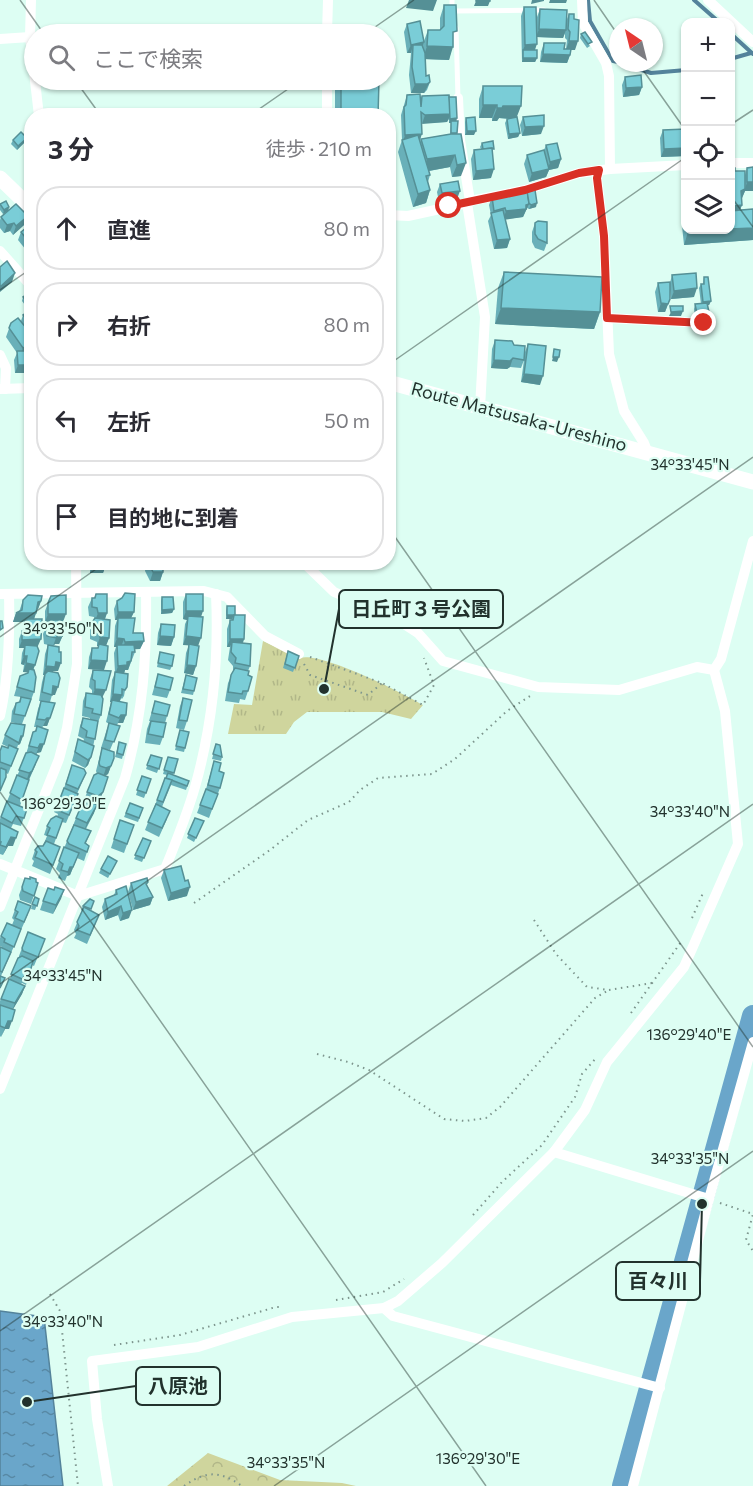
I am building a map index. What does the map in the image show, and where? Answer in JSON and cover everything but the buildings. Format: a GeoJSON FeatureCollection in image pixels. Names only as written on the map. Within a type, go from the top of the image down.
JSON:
{"type":"FeatureCollection","features":[{"type":"Feature","properties":{"kind":"main road"},"geometry":{"type":"LineString","coordinates":[[0,178],[24,201]]}},
{"type":"Feature","properties":{"kind":"main road","name":"Route Matsusaka-Ureshino"},"geometry":{"type":"LineString","coordinates":[[396,384],[753,482]]}},
{"type":"Feature","properties":{"kind":"street"},"geometry":{"type":"LineString","coordinates":[[30,0],[30,24]]}},
{"type":"Feature","properties":{"kind":"street"},"geometry":{"type":"LineString","coordinates":[[327,24],[328,0]]}},
{"type":"Feature","properties":{"kind":"street"},"geometry":{"type":"LineString","coordinates":[[582,0],[580,21],[606,63],[609,76],[605,170],[597,178],[604,236],[611,364],[624,411],[648,453]]}},
{"type":"Feature","properties":{"kind":"street"},"geometry":{"type":"LineString","coordinates":[[708,0],[753,42]]}},
{"type":"Feature","properties":{"kind":"street"},"geometry":{"type":"LineString","coordinates":[[0,39],[24,37]]}},
{"type":"Feature","properties":{"kind":"street"},"geometry":{"type":"LineString","coordinates":[[36,90],[38,108]]}},
{"type":"Feature","properties":{"kind":"street"},"geometry":{"type":"LineString","coordinates":[[327,90],[327,108]]}},
{"type":"Feature","properties":{"kind":"street"},"geometry":{"type":"LineString","coordinates":[[458,98],[460,140],[485,317],[480,408]]}},
{"type":"Feature","properties":{"kind":"street"},"geometry":{"type":"LineString","coordinates":[[735,164],[753,163]]}},
{"type":"Feature","properties":{"kind":"street"},"geometry":{"type":"LineString","coordinates":[[396,215],[408,216],[525,190],[579,173],[681,165]]}},
{"type":"Feature","properties":{"kind":"street"},"geometry":{"type":"LineString","coordinates":[[0,251],[24,278]]}},
{"type":"Feature","properties":{"kind":"street"},"geometry":{"type":"LineString","coordinates":[[607,318],[704,323]]}},
{"type":"Feature","properties":{"kind":"street"},"geometry":{"type":"LineString","coordinates":[[0,354],[6,368],[3,389],[24,388]]}},
{"type":"Feature","properties":{"kind":"street"},"geometry":{"type":"LineString","coordinates":[[108,1486],[97,1419],[92,1361],[198,1347],[292,1317],[384,1308],[398,1301],[442,1263],[554,1152],[585,1110],[607,1062],[684,967],[738,844],[725,711],[714,670],[721,659],[753,541]]}},
{"type":"Feature","properties":{"kind":"street"},"geometry":{"type":"LineString","coordinates":[[0,907],[59,759],[67,728],[77,664],[76,570]]}},
{"type":"Feature","properties":{"kind":"street"},"geometry":{"type":"LineString","coordinates":[[311,570],[334,592],[392,616],[418,633],[443,662],[538,687],[619,690],[697,667],[714,670]]}},
{"type":"Feature","properties":{"kind":"street"},"geometry":{"type":"LineString","coordinates":[[0,716],[10,637],[4,594],[204,591],[227,597],[265,636],[299,654]]}},
{"type":"Feature","properties":{"kind":"street"},"geometry":{"type":"LineString","coordinates":[[0,1089],[125,778],[134,746],[146,669],[146,592]]}},
{"type":"Feature","properties":{"kind":"street"},"geometry":{"type":"LineString","coordinates":[[0,864],[78,896],[165,869],[195,788],[208,730],[217,651],[216,594]]}},
{"type":"Feature","properties":{"kind":"street"},"geometry":{"type":"LineString","coordinates":[[633,1486],[753,1042]]}},
{"type":"Feature","properties":{"kind":"street"},"geometry":{"type":"LineString","coordinates":[[554,1152],[709,1199]]}},
{"type":"Feature","properties":{"kind":"street"},"geometry":{"type":"LineString","coordinates":[[384,1308],[393,1316],[660,1388]]}},
{"type":"Feature","properties":{"kind":"lane"},"geometry":{"type":"LineString","coordinates":[[452,0],[455,11],[458,98]]}},
{"type":"Feature","properties":{"kind":"lane"},"geometry":{"type":"LineString","coordinates":[[455,11],[552,10]]}},
{"type":"Feature","properties":{"kind":"path"},"geometry":{"type":"LineString","coordinates":[[299,654],[328,662],[382,683],[423,705],[434,685],[427,669],[418,633]]}},
{"type":"Feature","properties":{"kind":"path"},"geometry":{"type":"LineString","coordinates":[[299,654],[310,675],[368,695],[382,683]]}},
{"type":"Feature","properties":{"kind":"path"},"geometry":{"type":"LineString","coordinates":[[194,903],[270,850],[308,820],[349,802],[360,790],[378,778],[432,774],[455,759],[495,722],[533,694],[538,687]]}},
{"type":"Feature","properties":{"kind":"path"},"geometry":{"type":"LineString","coordinates":[[689,926],[696,905],[706,887]]}},
{"type":"Feature","properties":{"kind":"path"},"geometry":{"type":"LineString","coordinates":[[534,920],[556,954],[587,987],[609,990],[652,983]]}},
{"type":"Feature","properties":{"kind":"path"},"geometry":{"type":"LineString","coordinates":[[627,1017],[686,936]]}},
{"type":"Feature","properties":{"kind":"path"},"geometry":{"type":"LineString","coordinates":[[317,1054],[369,1070],[444,1119],[465,1121],[486,1118],[500,1107],[595,998],[609,990]]}},
{"type":"Feature","properties":{"kind":"path"},"geometry":{"type":"LineString","coordinates":[[473,1215],[502,1182],[542,1145],[575,1097],[582,1074],[595,1058]]}},
{"type":"Feature","properties":{"kind":"path"},"geometry":{"type":"LineString","coordinates":[[709,1199],[753,1214],[746,1240],[753,1251]]}},
{"type":"Feature","properties":{"kind":"path"},"geometry":{"type":"LineString","coordinates":[[327,1302],[383,1292],[403,1280]]}},
{"type":"Feature","properties":{"kind":"path"},"geometry":{"type":"LineString","coordinates":[[50,1294],[60,1311],[78,1486]]}},
{"type":"Feature","properties":{"kind":"path"},"geometry":{"type":"LineString","coordinates":[[110,1346],[180,1335],[276,1306],[285,1307]]}},
{"type":"Feature","properties":{"kind":"path"},"geometry":{"type":"LineString","coordinates":[[184,1486],[194,1479],[213,1473],[224,1475],[243,1486]]}},
{"type":"Feature","properties":{"kind":"green space"},"geometry":{"type":"Polygon","coordinates":[[[263,641],[300,658],[325,661],[342,667],[381,683],[423,705],[411,719],[382,712],[307,712],[294,722],[286,734],[228,734],[234,704],[252,705],[263,641]]]}},
{"type":"Feature","properties":{"kind":"green space"},"geometry":{"type":"Polygon","coordinates":[[[208,1453],[280,1480],[342,1483],[356,1486],[167,1486],[208,1453]]]}},
{"type":"Feature","properties":{"kind":"water"},"geometry":{"type":"Polygon","coordinates":[[[0,1311],[44,1317],[63,1486],[0,1486],[0,1311]]]}},
{"type":"Feature","properties":{"kind":"waterway"},"geometry":{"type":"LineString","coordinates":[[588,0],[590,21],[609,54]]}},
{"type":"Feature","properties":{"kind":"waterway"},"geometry":{"type":"LineString","coordinates":[[694,0],[714,18]]}},
{"type":"Feature","properties":{"kind":"waterway"},"geometry":{"type":"LineString","coordinates":[[735,38],[753,54]]}},
{"type":"Feature","properties":{"kind":"waterway"},"geometry":{"type":"LineString","coordinates":[[735,58],[751,53]]}},
{"type":"Feature","properties":{"kind":"waterway"},"geometry":{"type":"LineString","coordinates":[[663,72],[681,70]]}},
{"type":"Feature","properties":{"kind":"waterway"},"geometry":{"type":"LineString","coordinates":[[648,72],[663,72]]}},
{"type":"Feature","properties":{"kind":"waterway"},"geometry":{"type":"LineString","coordinates":[[623,1486],[753,1016]]}},
{"type":"Feature","properties":{"kind":"place","name":"日丘町３号公園"},"geometry":{"type":"Point","coordinates":[324,689]}},
{"type":"Feature","properties":{"kind":"place","name":"百々川"},"geometry":{"type":"Point","coordinates":[702,1204]}},
{"type":"Feature","properties":{"kind":"place","name":"八原池"},"geometry":{"type":"Point","coordinates":[27,1402]}},
{"type":"Feature","properties":{"kind":"route"},"geometry":{"type":"LineString","coordinates":[[449,206],[525,190],[579,173],[599,170],[597,178],[604,236],[607,318],[704,323]]}}]}
